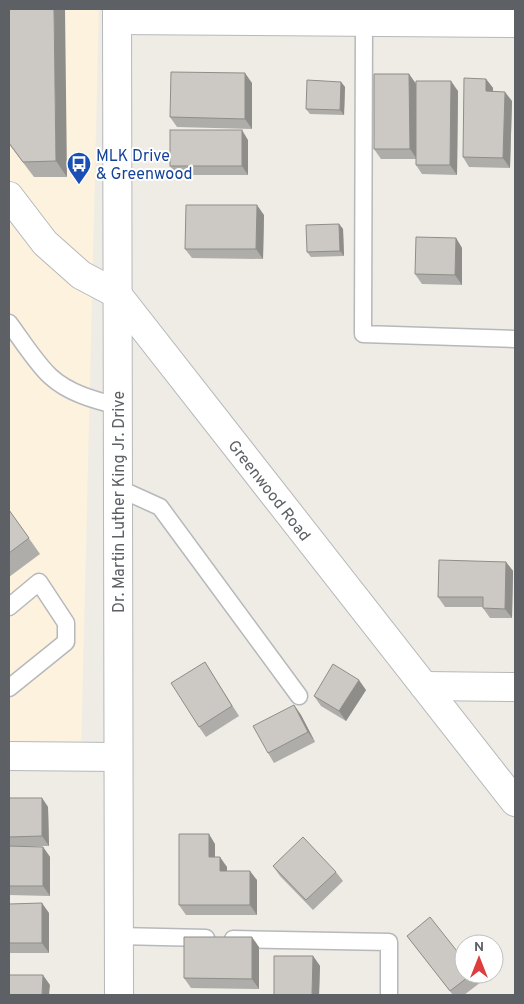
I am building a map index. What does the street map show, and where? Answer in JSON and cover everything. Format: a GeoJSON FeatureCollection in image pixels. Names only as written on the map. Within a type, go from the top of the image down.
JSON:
{"type":"FeatureCollection","features":[{"type":"Feature","properties":{"kind":"street"},"geometry":{"type":"LineString","coordinates":[[117,15],[332,15],[364,22],[515,23]]}},
{"type":"Feature","properties":{"kind":"street","name":"Dr. Martin Luther King Jr. Drive"},"geometry":{"type":"LineString","coordinates":[[117,15],[118,995]]}},
{"type":"Feature","properties":{"kind":"street","name":"Greenwood Road"},"geometry":{"type":"LineString","coordinates":[[9,196],[45,243],[82,275],[117,294],[515,802]]}},
{"type":"Feature","properties":{"kind":"street"},"geometry":{"type":"LineString","coordinates":[[424,686],[515,687]]}},
{"type":"Feature","properties":{"kind":"street"},"geometry":{"type":"LineString","coordinates":[[9,756],[118,758]]}},
{"type":"Feature","properties":{"kind":"lane"},"geometry":{"type":"LineString","coordinates":[[364,22],[363,334],[515,338]]}},
{"type":"Feature","properties":{"kind":"lane"},"geometry":{"type":"LineString","coordinates":[[9,323],[49,375],[65,387],[94,400],[118,406]]}},
{"type":"Feature","properties":{"kind":"lane"},"geometry":{"type":"LineString","coordinates":[[118,488],[160,508],[299,696]]}},
{"type":"Feature","properties":{"kind":"lane"},"geometry":{"type":"LineString","coordinates":[[9,607],[39,582],[66,623],[66,642],[9,688]]}},
{"type":"Feature","properties":{"kind":"lane"},"geometry":{"type":"LineString","coordinates":[[118,936],[389,942],[389,995]]}},
{"type":"Feature","properties":{"kind":"shaded area"},"geometry":{"type":"Polygon","coordinates":[[[9,9],[99,9],[81,756],[9,756],[9,9]]]}},
{"type":"Feature","properties":{"kind":"building"},"geometry":{"type":"Polygon","coordinates":[[[9,9],[54,9],[56,161],[23,162],[9,143],[9,9]]]}},
{"type":"Feature","properties":{"kind":"building"},"geometry":{"type":"Polygon","coordinates":[[[171,72],[245,73],[245,119],[170,117],[171,72]]]}},
{"type":"Feature","properties":{"kind":"building"},"geometry":{"type":"Polygon","coordinates":[[[374,74],[409,74],[410,149],[374,149],[374,74]]]}},
{"type":"Feature","properties":{"kind":"building"},"geometry":{"type":"Polygon","coordinates":[[[464,78],[486,79],[486,91],[505,92],[503,158],[463,157],[464,78]]]}},
{"type":"Feature","properties":{"kind":"building"},"geometry":{"type":"Polygon","coordinates":[[[307,80],[341,82],[340,110],[306,109],[307,80]]]}},
{"type":"Feature","properties":{"kind":"building"},"geometry":{"type":"Polygon","coordinates":[[[416,81],[451,81],[450,165],[416,165],[416,81]]]}},
{"type":"Feature","properties":{"kind":"building"},"geometry":{"type":"Polygon","coordinates":[[[170,130],[242,130],[242,166],[170,166],[170,130]]]}},
{"type":"Feature","properties":{"kind":"building"},"geometry":{"type":"Polygon","coordinates":[[[186,205],[257,205],[256,249],[185,249],[186,205]]]}},
{"type":"Feature","properties":{"kind":"building"},"geometry":{"type":"Polygon","coordinates":[[[339,224],[340,251],[307,252],[306,225],[339,224]]]}},
{"type":"Feature","properties":{"kind":"building"},"geometry":{"type":"Polygon","coordinates":[[[416,237],[456,238],[455,275],[415,274],[416,237]]]}},
{"type":"Feature","properties":{"kind":"building"},"geometry":{"type":"Polygon","coordinates":[[[9,510],[29,538],[9,553],[9,510]]]}},
{"type":"Feature","properties":{"kind":"building"},"geometry":{"type":"Polygon","coordinates":[[[439,560],[506,562],[505,609],[483,608],[483,597],[438,597],[439,560]]]}},
{"type":"Feature","properties":{"kind":"building"},"geometry":{"type":"Polygon","coordinates":[[[205,662],[232,706],[199,727],[171,683],[205,662]]]}},
{"type":"Feature","properties":{"kind":"building"},"geometry":{"type":"Polygon","coordinates":[[[333,664],[359,680],[339,711],[314,696],[333,664]]]}},
{"type":"Feature","properties":{"kind":"building"},"geometry":{"type":"Polygon","coordinates":[[[294,705],[308,732],[268,753],[253,726],[294,705]]]}},
{"type":"Feature","properties":{"kind":"building"},"geometry":{"type":"Polygon","coordinates":[[[9,798],[42,798],[42,836],[9,837],[9,798]]]}},
{"type":"Feature","properties":{"kind":"building"},"geometry":{"type":"Polygon","coordinates":[[[179,834],[209,834],[209,857],[220,857],[220,871],[250,871],[250,905],[179,905],[179,834]]]}},
{"type":"Feature","properties":{"kind":"building"},"geometry":{"type":"Polygon","coordinates":[[[303,837],[336,872],[306,900],[273,866],[303,837]]]}},
{"type":"Feature","properties":{"kind":"building"},"geometry":{"type":"Polygon","coordinates":[[[9,846],[43,847],[43,886],[9,886],[9,846]]]}},
{"type":"Feature","properties":{"kind":"building"},"geometry":{"type":"Polygon","coordinates":[[[42,903],[42,943],[9,943],[9,904],[42,903]]]}},
{"type":"Feature","properties":{"kind":"building"},"geometry":{"type":"Polygon","coordinates":[[[430,917],[454,947],[454,984],[459,984],[450,991],[407,936],[430,917]]]}},
{"type":"Feature","properties":{"kind":"building"},"geometry":{"type":"Polygon","coordinates":[[[184,937],[252,937],[252,979],[184,978],[184,937]]]}},
{"type":"Feature","properties":{"kind":"building"},"geometry":{"type":"Polygon","coordinates":[[[274,956],[313,956],[312,995],[274,995],[274,956]]]}},
{"type":"Feature","properties":{"kind":"building"},"geometry":{"type":"Polygon","coordinates":[[[9,975],[43,975],[42,995],[9,995],[9,975]]]}},
{"type":"Feature","properties":{"kind":"place","name":"MLK Drive & Greenwood"},"geometry":{"type":"Point","coordinates":[79,185]}}]}
